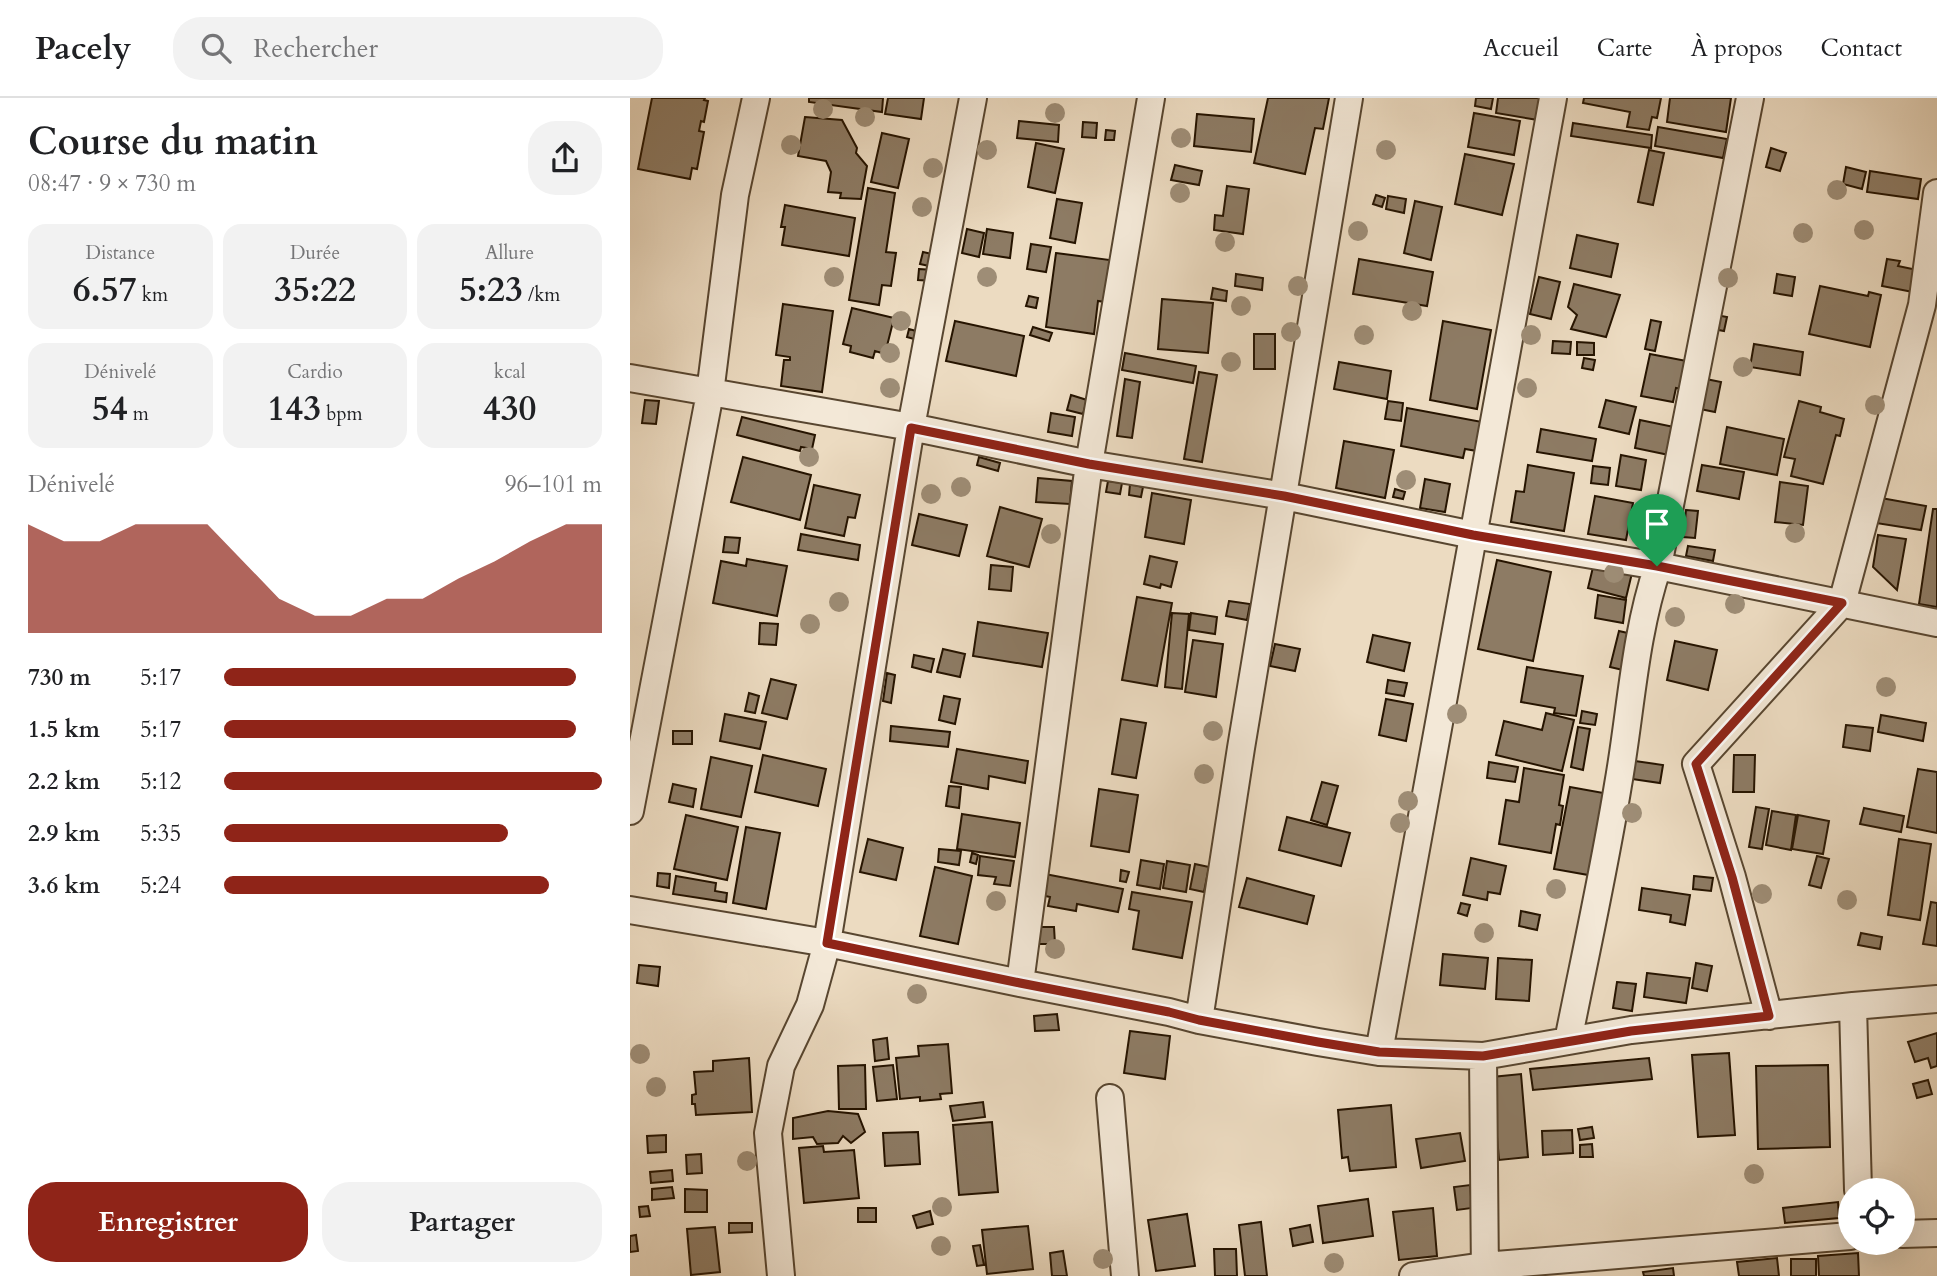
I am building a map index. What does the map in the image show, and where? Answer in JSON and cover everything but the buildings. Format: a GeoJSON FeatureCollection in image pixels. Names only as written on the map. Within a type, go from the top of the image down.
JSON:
{"type":"FeatureCollection","features":[{"type":"Feature","properties":{"kind":"street"},"geometry":{"type":"LineString","coordinates":[[630,811],[710,393],[735,195],[756,98]]}},
{"type":"Feature","properties":{"kind":"street"},"geometry":{"type":"LineString","coordinates":[[782,1276],[768,1133],[781,1066],[810,1005],[827,943],[911,428],[973,98]]}},
{"type":"Feature","properties":{"kind":"street"},"geometry":{"type":"LineString","coordinates":[[1020,983],[1089,464],[1151,98]]}},
{"type":"Feature","properties":{"kind":"street"},"geometry":{"type":"LineString","coordinates":[[1199,1020],[1241,748],[1349,98]]}},
{"type":"Feature","properties":{"kind":"street"},"geometry":{"type":"LineString","coordinates":[[1379,1052],[1553,98]]}},
{"type":"Feature","properties":{"kind":"street"},"geometry":{"type":"LineString","coordinates":[[1568,1041],[1618,787],[1640,634],[1657,566],[1750,98]]}},
{"type":"Feature","properties":{"kind":"street"},"geometry":{"type":"LineString","coordinates":[[1769,1016],[1732,877],[1696,764],[1842,603],[1922,304],[1937,193]]}},
{"type":"Feature","properties":{"kind":"street"},"geometry":{"type":"LineString","coordinates":[[630,378],[911,428],[1089,464],[1284,496],[1473,535],[1657,566],[1937,623]]}},
{"type":"Feature","properties":{"kind":"street"},"geometry":{"type":"LineString","coordinates":[[630,910],[827,943],[1199,1020],[1379,1052],[1483,1056],[1631,1031],[1937,999]]}},
{"type":"Feature","properties":{"kind":"street"},"geometry":{"type":"LineString","coordinates":[[1853,1006],[1858,1178]]}},
{"type":"Feature","properties":{"kind":"street"},"geometry":{"type":"LineString","coordinates":[[1483,1056],[1485,1271]]}},
{"type":"Feature","properties":{"kind":"street"},"geometry":{"type":"LineString","coordinates":[[1110,1098],[1125,1276]]}},
{"type":"Feature","properties":{"kind":"street"},"geometry":{"type":"LineString","coordinates":[[1915,1234],[1937,1233]]}},
{"type":"Feature","properties":{"kind":"street"},"geometry":{"type":"LineString","coordinates":[[1413,1276],[1838,1237]]}},
{"type":"Feature","properties":{"kind":"route"},"geometry":{"type":"LineString","coordinates":[[911,428],[1089,464],[1284,496],[1473,535],[1657,566],[1842,603],[1696,764],[1732,877],[1769,1016],[1631,1031],[1483,1056],[1379,1052],[1199,1020],[827,943],[911,428]]}}]}
